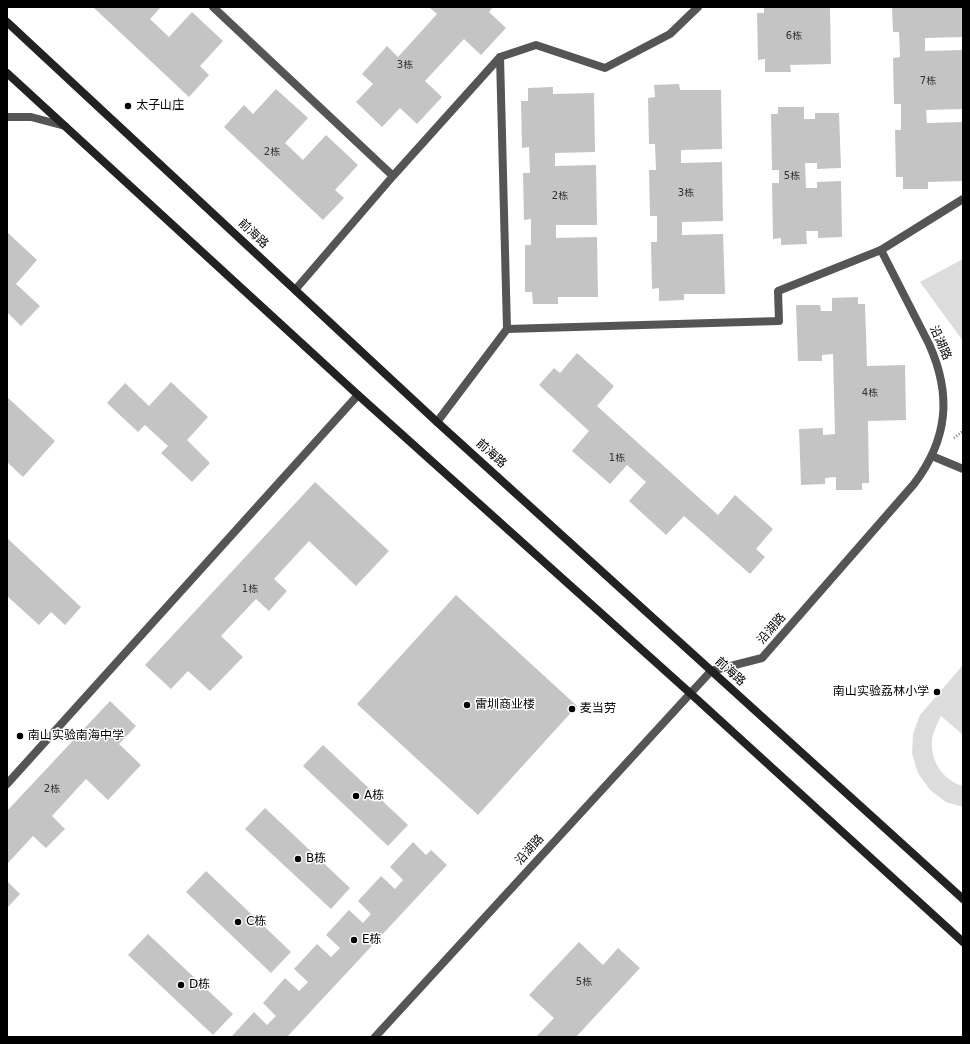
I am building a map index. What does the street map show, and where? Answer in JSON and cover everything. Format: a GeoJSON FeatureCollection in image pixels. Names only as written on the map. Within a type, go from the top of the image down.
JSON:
{"type":"FeatureCollection","features":[{"type":"Feature","properties":{"kind":"street"},"geometry":{"type":"LineString","coordinates":[[213,7],[393,176]]}},
{"type":"Feature","properties":{"kind":"street"},"geometry":{"type":"LineString","coordinates":[[295,290],[393,176],[500,57],[536,45],[605,68],[670,34],[698,7]]}},
{"type":"Feature","properties":{"kind":"street","name":"前海路"},"geometry":{"type":"LineString","coordinates":[[7,22],[437,422],[963,899]]}},
{"type":"Feature","properties":{"kind":"street"},"geometry":{"type":"LineString","coordinates":[[437,422],[507,329],[500,57]]}},
{"type":"Feature","properties":{"kind":"street"},"geometry":{"type":"LineString","coordinates":[[7,73],[358,396],[690,693],[963,942]]}},
{"type":"Feature","properties":{"kind":"street"},"geometry":{"type":"LineString","coordinates":[[7,117],[31,116],[65,126]]}},
{"type":"Feature","properties":{"kind":"street"},"geometry":{"type":"LineString","coordinates":[[507,329],[779,321],[778,291],[881,250],[963,198]]}},
{"type":"Feature","properties":{"kind":"street","name":"沿湖路"},"geometry":{"type":"LineString","coordinates":[[375,1037],[711,671],[762,658],[924,471],[932,456],[941,430],[944,408],[940,375],[936,359],[929,344],[881,250]]}},
{"type":"Feature","properties":{"kind":"street"},"geometry":{"type":"LineString","coordinates":[[7,784],[358,396]]}},
{"type":"Feature","properties":{"kind":"street"},"geometry":{"type":"LineString","coordinates":[[932,456],[963,469]]}},
{"type":"Feature","properties":{"kind":"shaded area"},"geometry":{"type":"Polygon","coordinates":[[[963,259],[963,341],[920,282],[963,259]]]}},
{"type":"Feature","properties":{"kind":"shaded area"},"geometry":{"type":"Polygon","coordinates":[[[963,665],[963,735],[941,716],[932,739],[932,750],[936,764],[940,770],[950,780],[963,786],[963,807],[946,802],[930,790],[918,773],[912,754],[913,734],[920,715],[963,665]]]}},
{"type":"Feature","properties":{"kind":"building"},"geometry":{"type":"Polygon","coordinates":[[[93,7],[161,7],[150,19],[169,37],[192,12],[223,41],[200,66],[209,75],[189,97],[93,7]]]}},
{"type":"Feature","properties":{"kind":"building"},"geometry":{"type":"Polygon","coordinates":[[[429,7],[493,7],[489,12],[506,28],[481,55],[464,39],[425,81],[442,97],[417,124],[400,108],[382,127],[356,102],[373,84],[362,74],[387,46],[398,57],[437,14],[429,7]]]}},
{"type":"Feature","properties":{"kind":"building"},"geometry":{"type":"Polygon","coordinates":[[[764,7],[830,7],[831,64],[790,65],[791,72],[765,72],[765,59],[758,60],[757,13],[764,13],[764,7]]]}},
{"type":"Feature","properties":{"kind":"building"},"geometry":{"type":"Polygon","coordinates":[[[892,7],[963,7],[963,37],[925,38],[925,51],[963,50],[963,109],[926,110],[927,123],[963,122],[963,181],[928,182],[928,189],[903,189],[903,177],[896,177],[895,130],[901,130],[901,104],[894,104],[893,58],[900,57],[899,32],[893,32],[892,7]]]}},
{"type":"Feature","properties":{"kind":"building"},"geometry":{"type":"Polygon","coordinates":[[[679,84],[680,90],[721,90],[722,149],[681,150],[681,163],[722,162],[723,221],[682,222],[682,235],[723,234],[725,294],[684,294],[684,300],[659,301],[659,288],[652,289],[651,242],[657,242],[657,216],[650,216],[649,170],[656,170],[655,144],[649,144],[648,98],[655,97],[654,85],[679,84]]]}},
{"type":"Feature","properties":{"kind":"building"},"geometry":{"type":"Polygon","coordinates":[[[553,87],[553,94],[594,93],[595,152],[555,153],[555,166],[596,165],[597,225],[556,225],[556,238],[597,237],[598,297],[558,297],[558,304],[533,304],[532,292],[525,292],[525,245],[531,245],[531,219],[524,220],[523,173],[530,173],[529,147],[522,148],[521,101],[528,101],[528,88],[553,87]]]}},
{"type":"Feature","properties":{"kind":"building"},"geometry":{"type":"Polygon","coordinates":[[[276,89],[308,118],[285,143],[303,160],[326,135],[358,165],[335,190],[344,198],[323,220],[224,127],[244,105],[253,114],[276,89]]]}},
{"type":"Feature","properties":{"kind":"building"},"geometry":{"type":"Polygon","coordinates":[[[778,107],[804,107],[804,119],[815,119],[815,113],[839,113],[841,168],[817,169],[817,163],[805,163],[806,188],[817,188],[817,182],[841,181],[842,237],[818,238],[818,231],[806,231],[807,244],[781,245],[781,238],[773,239],[772,183],[779,183],[779,170],[772,170],[771,114],[778,114],[778,107]]]}},
{"type":"Feature","properties":{"kind":"building"},"geometry":{"type":"Polygon","coordinates":[[[7,232],[37,260],[16,284],[40,306],[21,326],[7,312],[7,232]]]}},
{"type":"Feature","properties":{"kind":"building"},"geometry":{"type":"Polygon","coordinates":[[[858,297],[858,304],[865,304],[867,366],[905,365],[906,420],[868,421],[869,483],[862,483],[862,490],[836,490],[836,477],[825,478],[825,484],[801,485],[799,429],[823,428],[823,435],[835,434],[833,354],[822,355],[822,361],[798,361],[796,305],[820,305],[821,311],[832,311],[832,298],[858,297]]]}},
{"type":"Feature","properties":{"kind":"building"},"geometry":{"type":"Polygon","coordinates":[[[577,353],[614,386],[597,406],[718,515],[735,495],[773,529],[756,549],[765,557],[750,574],[684,516],[666,535],[629,501],[646,482],[627,465],[610,484],[572,451],[589,431],[539,385],[554,368],[560,373],[577,353]]]}},
{"type":"Feature","properties":{"kind":"building"},"geometry":{"type":"Polygon","coordinates":[[[171,382],[208,417],[187,440],[210,463],[192,482],[161,453],[168,446],[145,425],[138,432],[107,403],[125,383],[149,406],[171,382]]]}},
{"type":"Feature","properties":{"kind":"building"},"geometry":{"type":"Polygon","coordinates":[[[7,397],[55,441],[23,477],[7,462],[7,397]]]}},
{"type":"Feature","properties":{"kind":"building"},"geometry":{"type":"Polygon","coordinates":[[[315,482],[389,551],[356,586],[309,541],[274,579],[287,591],[269,611],[256,599],[221,636],[243,657],[210,691],[188,671],[171,689],[145,665],[315,482]]]}},
{"type":"Feature","properties":{"kind":"building"},"geometry":{"type":"Polygon","coordinates":[[[7,538],[81,607],[65,625],[51,612],[39,625],[7,596],[7,538]]]}},
{"type":"Feature","properties":{"kind":"building","name":"雷圳商业楼"},"geometry":{"type":"Polygon","coordinates":[[[456,595],[577,706],[478,815],[357,704],[456,595]]]}},
{"type":"Feature","properties":{"kind":"building"},"geometry":{"type":"Polygon","coordinates":[[[110,701],[136,726],[119,744],[141,765],[108,800],[86,779],[52,816],[65,829],[46,848],[33,836],[7,864],[7,811],[110,701]]]}},
{"type":"Feature","properties":{"kind":"building","name":"A栋"},"geometry":{"type":"Polygon","coordinates":[[[323,745],[408,825],[388,846],[303,766],[323,745]]]}},
{"type":"Feature","properties":{"kind":"building","name":"B栋"},"geometry":{"type":"Polygon","coordinates":[[[265,808],[350,888],[331,909],[245,829],[265,808]]]}},
{"type":"Feature","properties":{"kind":"building","name":"E栋"},"geometry":{"type":"Polygon","coordinates":[[[413,842],[426,855],[431,850],[447,865],[287,1037],[231,1037],[254,1012],[267,1025],[276,1016],[263,1003],[285,978],[299,991],[308,982],[294,969],[317,944],[331,957],[340,948],[326,935],[349,910],[363,923],[371,914],[358,901],[381,876],[395,889],[403,880],[390,867],[413,842]]]}},
{"type":"Feature","properties":{"kind":"building","name":"C栋"},"geometry":{"type":"Polygon","coordinates":[[[206,871],[291,952],[271,973],[186,892],[206,871]]]}},
{"type":"Feature","properties":{"kind":"building"},"geometry":{"type":"Polygon","coordinates":[[[7,881],[20,894],[7,908],[7,881]]]}},
{"type":"Feature","properties":{"kind":"building","name":"D栋"},"geometry":{"type":"Polygon","coordinates":[[[148,934],[233,1014],[213,1035],[128,955],[148,934]]]}},
{"type":"Feature","properties":{"kind":"building"},"geometry":{"type":"Polygon","coordinates":[[[579,942],[603,965],[618,948],[640,968],[576,1037],[536,1037],[554,1018],[529,995],[579,942]]]}},
{"type":"Feature","properties":{"kind":"place","name":"太子山庄"},"geometry":{"type":"Point","coordinates":[128,106]}},
{"type":"Feature","properties":{"kind":"place","name":"南山实验荔林小学"},"geometry":{"type":"Point","coordinates":[937,692]}},
{"type":"Feature","properties":{"kind":"place","name":"雷圳商业楼"},"geometry":{"type":"Point","coordinates":[467,705]}},
{"type":"Feature","properties":{"kind":"place","name":"麦当劳"},"geometry":{"type":"Point","coordinates":[572,709]}},
{"type":"Feature","properties":{"kind":"place","name":"南山实验南海中学"},"geometry":{"type":"Point","coordinates":[20,736]}},
{"type":"Feature","properties":{"kind":"place","name":"A栋"},"geometry":{"type":"Point","coordinates":[356,796]}},
{"type":"Feature","properties":{"kind":"place","name":"B栋"},"geometry":{"type":"Point","coordinates":[298,859]}},
{"type":"Feature","properties":{"kind":"place","name":"C栋"},"geometry":{"type":"Point","coordinates":[238,922]}},
{"type":"Feature","properties":{"kind":"place","name":"E栋"},"geometry":{"type":"Point","coordinates":[354,940]}},
{"type":"Feature","properties":{"kind":"place","name":"D栋"},"geometry":{"type":"Point","coordinates":[181,985]}}]}
